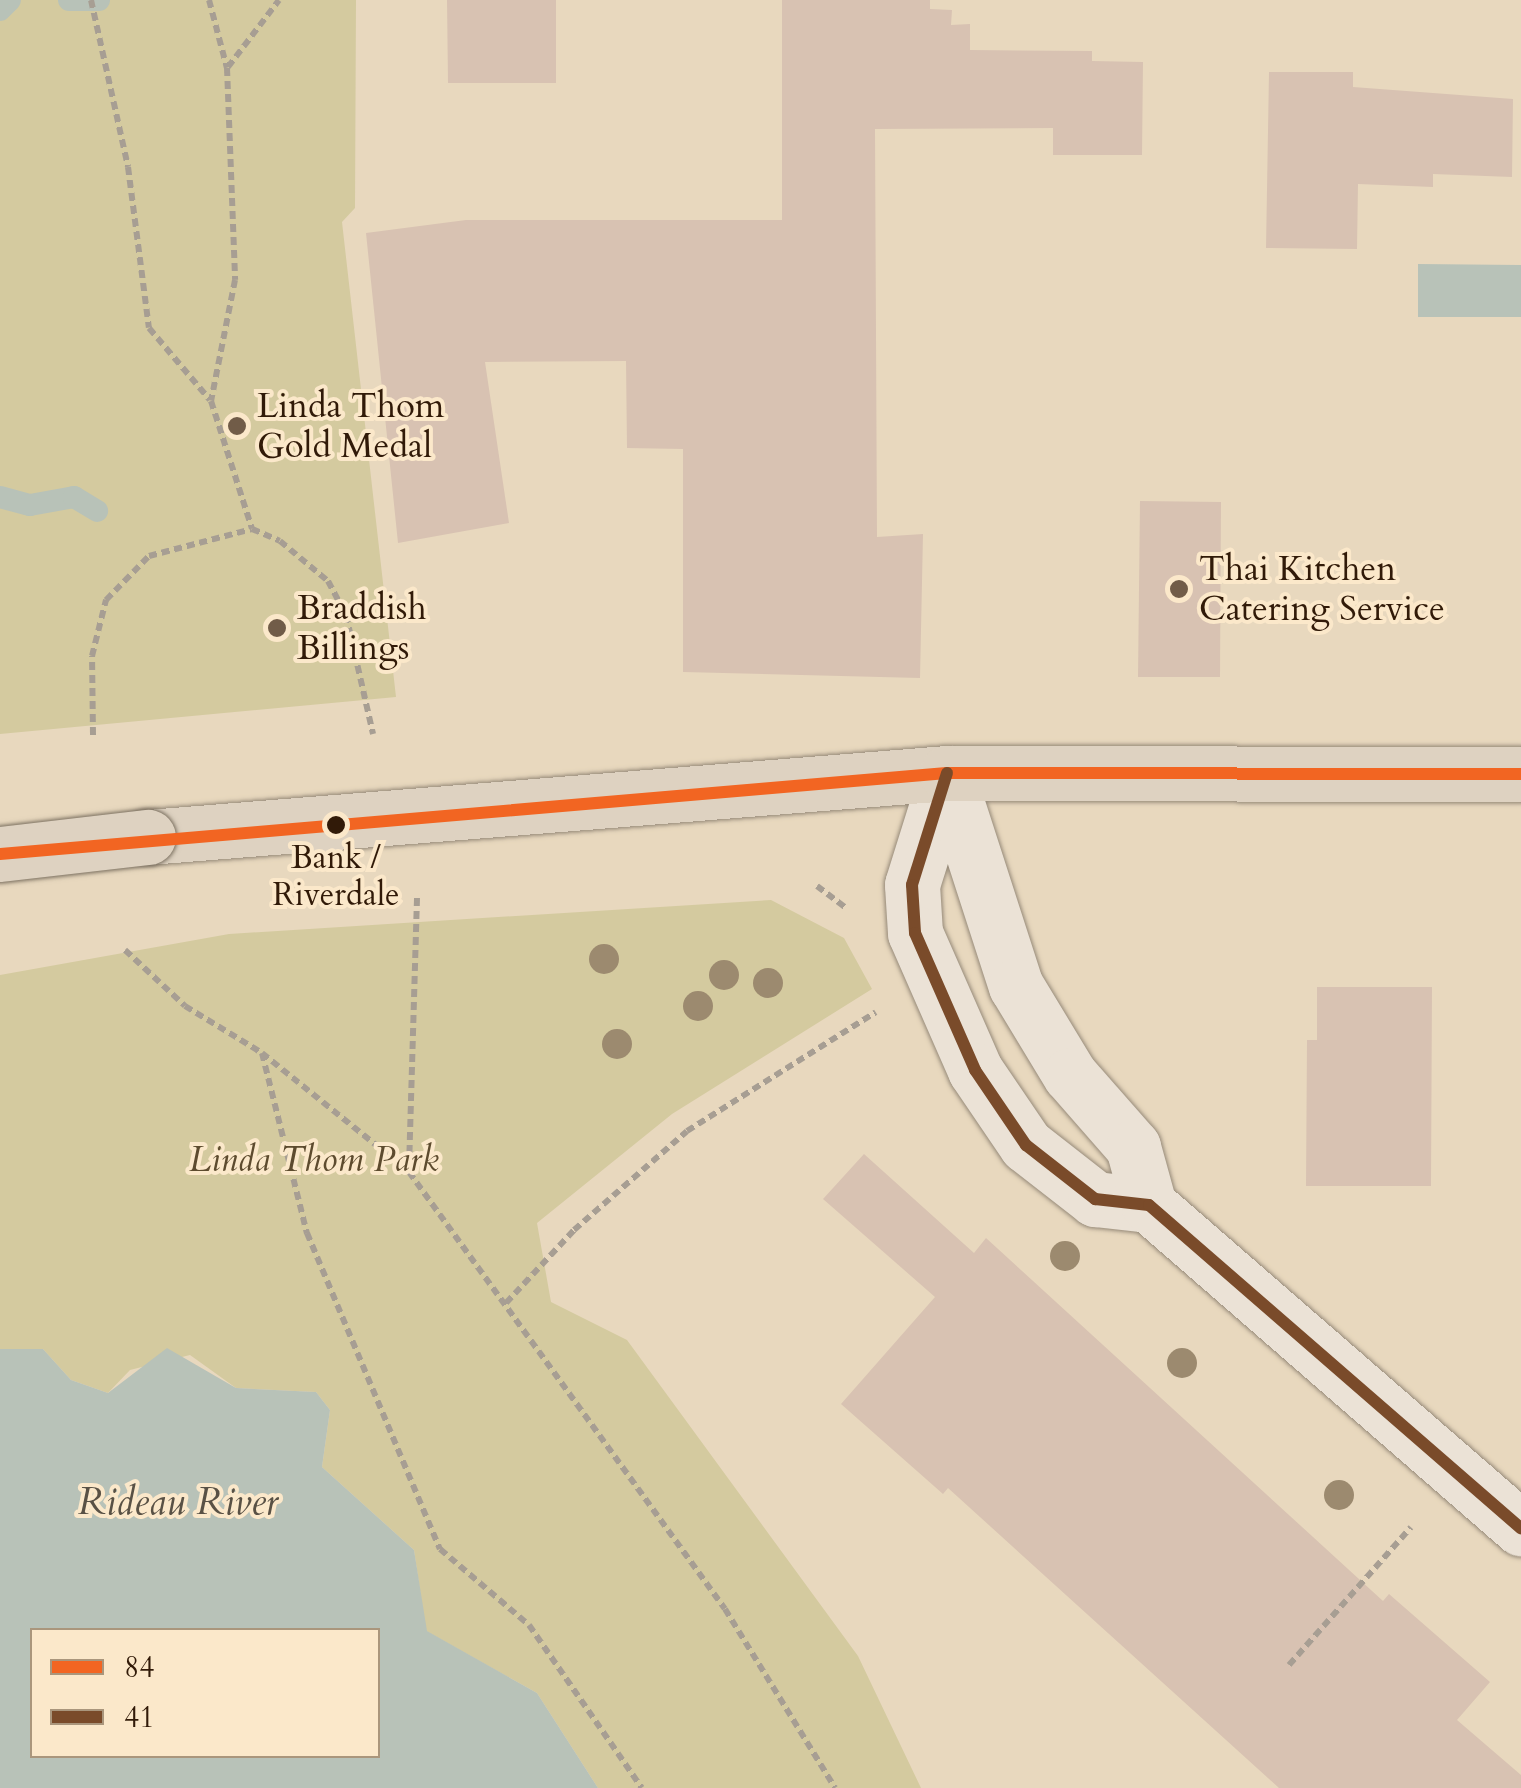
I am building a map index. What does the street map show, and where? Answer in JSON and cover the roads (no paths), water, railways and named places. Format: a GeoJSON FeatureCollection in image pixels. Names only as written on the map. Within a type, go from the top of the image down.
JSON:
{"type":"FeatureCollection","features":[{"type":"Feature","properties":{"kind":"main road"},"geometry":{"type":"LineString","coordinates":[[0,854],[148,836],[947,773],[1521,774]]}},
{"type":"Feature","properties":{"kind":"street"},"geometry":{"type":"LineString","coordinates":[[947,773],[912,884],[916,933],[931,977],[975,1070],[1026,1145],[1095,1198],[1149,1205],[1521,1528]]}},
{"type":"Feature","properties":{"kind":"street"},"geometry":{"type":"LineString","coordinates":[[947,773],[1016,986],[1070,1074],[1133,1147],[1149,1205]]}},
{"type":"Feature","properties":{"kind":"water"},"geometry":{"type":"Polygon","coordinates":[[[1418,264],[1521,265],[1521,317],[1418,317],[1418,264]]]}},
{"type":"Feature","properties":{"kind":"water","name":"Rideau River"},"geometry":{"type":"Polygon","coordinates":[[[167,1348],[236,1388],[316,1392],[330,1410],[322,1467],[414,1550],[427,1631],[537,1693],[598,1788],[0,1788],[0,1349],[43,1349],[71,1380],[108,1393],[167,1348]]]}},
{"type":"Feature","properties":{"kind":"waterway"},"geometry":{"type":"LineString","coordinates":[[0,10],[10,0]]}},
{"type":"Feature","properties":{"kind":"waterway"},"geometry":{"type":"LineString","coordinates":[[69,0],[99,0]]}},
{"type":"Feature","properties":{"kind":"waterway"},"geometry":{"type":"LineString","coordinates":[[0,497],[30,505],[74,497],[97,511]]}},
{"type":"Feature","properties":{"kind":"place","name":"Linda Thom Gold Medal"},"geometry":{"type":"Point","coordinates":[237,426]}},
{"type":"Feature","properties":{"kind":"place","name":"Thai Kitchen Catering Service"},"geometry":{"type":"Point","coordinates":[1179,589]}},
{"type":"Feature","properties":{"kind":"place","name":"Braddish Billings"},"geometry":{"type":"Point","coordinates":[277,628]}},
{"type":"Feature","properties":{"kind":"place","name":"Bank / Riverdale"},"geometry":{"type":"Point","coordinates":[336,825]}},
{"type":"Feature","properties":{"kind":"park label","name":"Linda Thom Park"},"geometry":{"type":"Point","coordinates":[314,1160]}}]}
